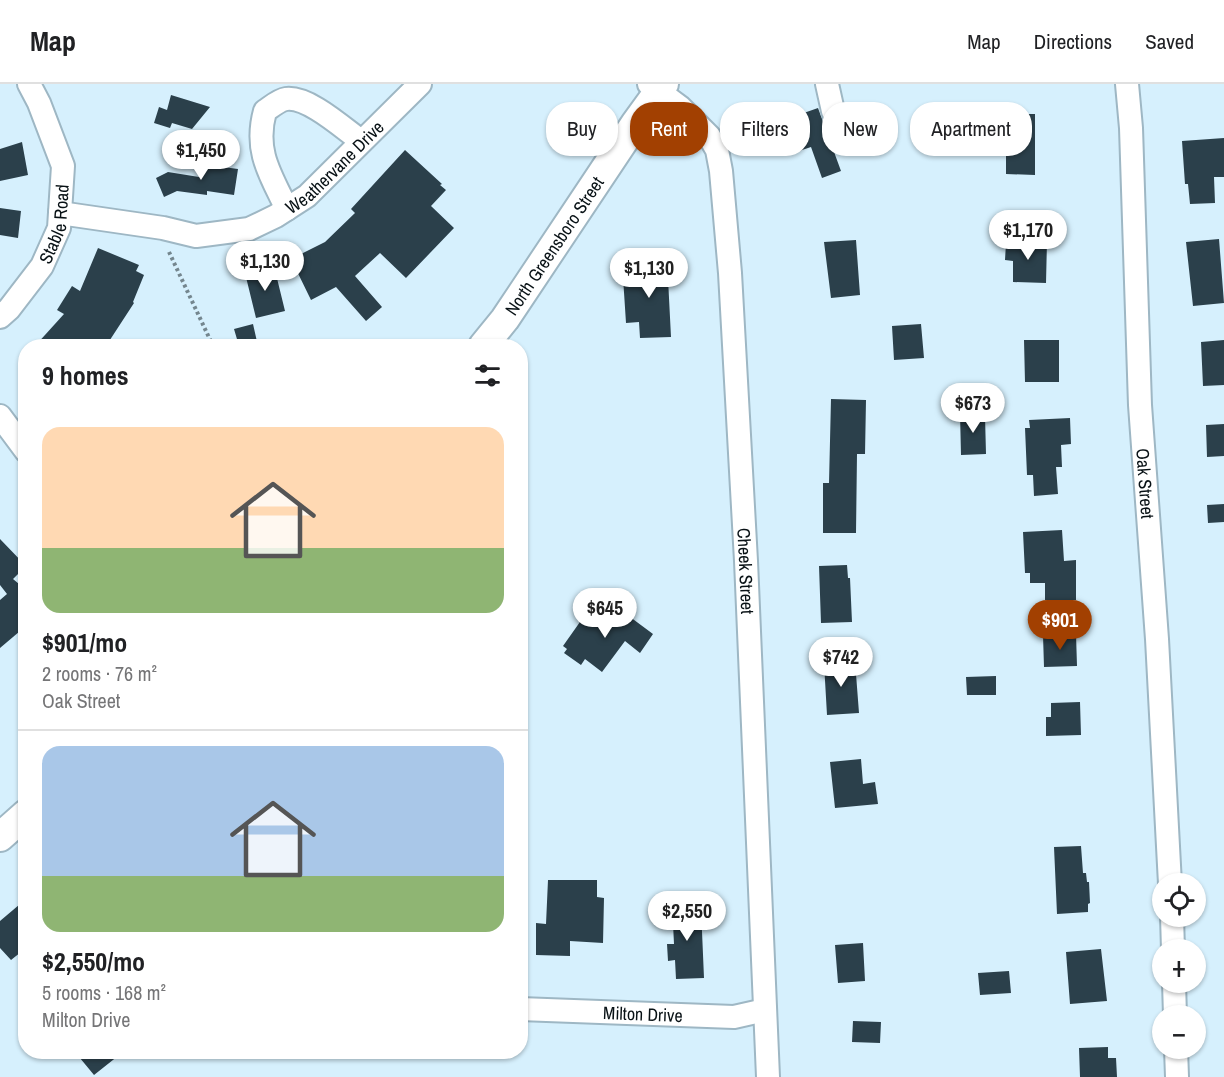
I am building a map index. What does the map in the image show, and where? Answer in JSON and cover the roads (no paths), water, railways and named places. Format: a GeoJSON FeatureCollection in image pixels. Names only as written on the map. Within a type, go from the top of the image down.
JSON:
{"type":"FeatureCollection","features":[{"type":"Feature","properties":{"kind":"main road","name":"North Greensboro Street"},"geometry":{"type":"LineString","coordinates":[[489,339],[506,319],[657,86]]}},
{"type":"Feature","properties":{"kind":"main road"},"geometry":{"type":"LineString","coordinates":[[0,837],[18,821]]}},
{"type":"Feature","properties":{"kind":"street","name":"Stable Road"},"geometry":{"type":"LineString","coordinates":[[0,317],[9,309],[42,266],[59,228],[63,166],[39,103],[29,84]]}},
{"type":"Feature","properties":{"kind":"street","name":"Weathervane Drive"},"geometry":{"type":"LineString","coordinates":[[60,213],[163,228],[196,236],[249,229],[307,196],[420,84]]}},
{"type":"Feature","properties":{"kind":"street"},"geometry":{"type":"LineString","coordinates":[[826,84],[831,102]]}},
{"type":"Feature","properties":{"kind":"street","name":"Oak Street"},"geometry":{"type":"LineString","coordinates":[[1127,84],[1131,128],[1140,405],[1157,639],[1169,873]]}},
{"type":"Feature","properties":{"kind":"street","name":"Cheek Street"},"geometry":{"type":"LineString","coordinates":[[657,86],[709,135],[717,150],[721,171],[730,273],[746,561],[768,1077]]}},
{"type":"Feature","properties":{"kind":"street"},"geometry":{"type":"LineString","coordinates":[[287,209],[266,165],[260,145],[261,124],[265,111],[283,99],[297,99],[312,106],[361,141]]}},
{"type":"Feature","properties":{"kind":"street"},"geometry":{"type":"LineString","coordinates":[[0,416],[18,440]]}},
{"type":"Feature","properties":{"kind":"street","name":"Milton Drive"},"geometry":{"type":"LineString","coordinates":[[528,1009],[735,1017],[765,1010]]}},
{"type":"Feature","properties":{"kind":"street"},"geometry":{"type":"LineString","coordinates":[[1176,1059],[1177,1077]]}}]}
